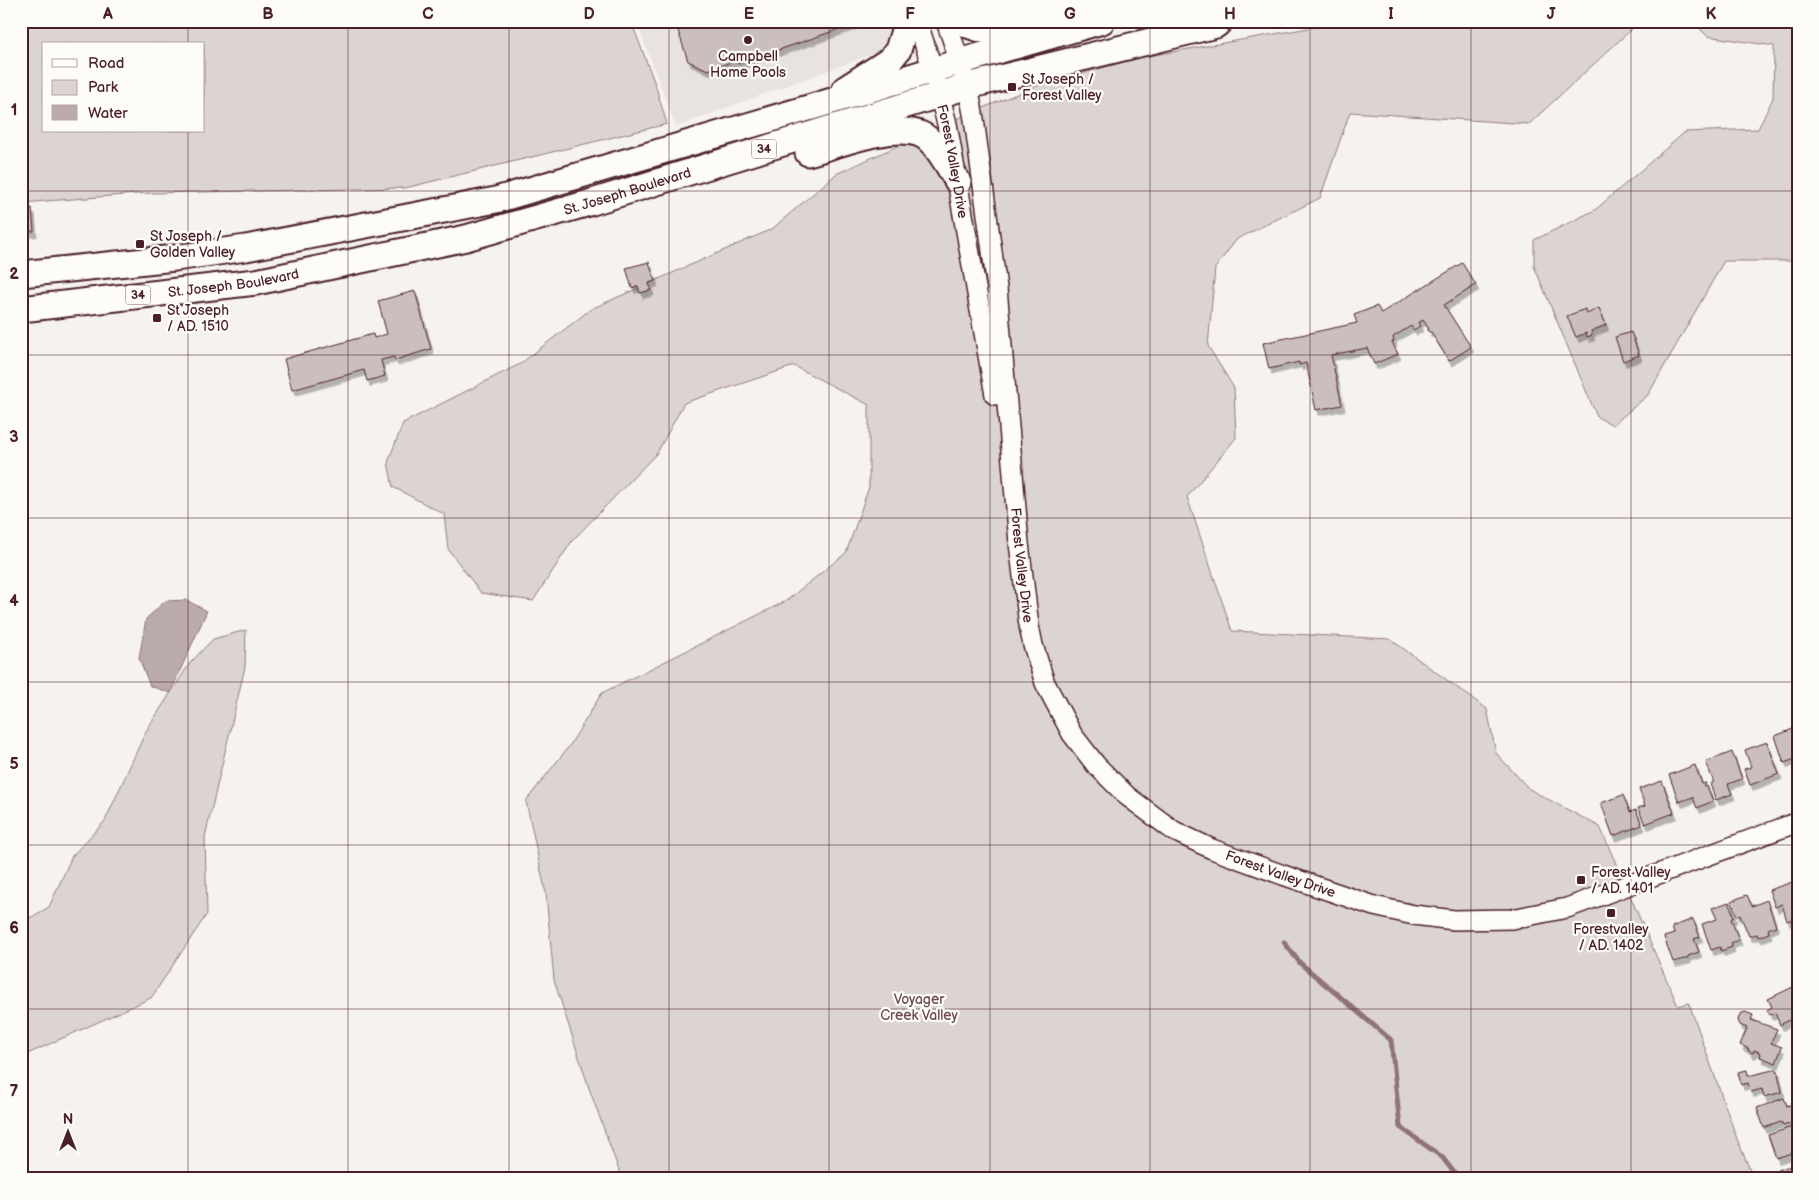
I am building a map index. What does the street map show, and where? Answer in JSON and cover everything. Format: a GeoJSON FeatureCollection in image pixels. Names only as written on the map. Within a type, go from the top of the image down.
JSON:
{"type":"FeatureCollection","features":[{"type":"Feature","properties":{"kind":"main road"},"geometry":{"type":"LineString","coordinates":[[822,104],[890,60],[898,50],[907,21]]}},
{"type":"Feature","properties":{"kind":"main road"},"geometry":{"type":"LineString","coordinates":[[961,21],[981,31],[994,32],[1042,21]]}},
{"type":"Feature","properties":{"kind":"main road","name":"St. Joseph Boulevard"},"geometry":{"type":"LineString","coordinates":[[21,274],[175,258],[246,248],[496,200],[1102,21]]}},
{"type":"Feature","properties":{"kind":"main road","name":"St. Joseph Boulevard"},"geometry":{"type":"LineString","coordinates":[[21,309],[256,282],[466,238],[589,203],[968,86],[1216,24],[1220,21]]}},
{"type":"Feature","properties":{"kind":"main road"},"geometry":{"type":"LineString","coordinates":[[466,238],[468,240],[507,240],[887,131],[920,134],[943,157],[958,182]]}},
{"type":"Feature","properties":{"kind":"street","name":"Forest Valley Drive"},"geometry":{"type":"LineString","coordinates":[[917,21],[933,70],[947,124],[993,386],[1010,460]]}},
{"type":"Feature","properties":{"kind":"street","name":"Forest Valley Drive"},"geometry":{"type":"LineString","coordinates":[[946,21],[968,86],[973,112],[996,288],[1010,460],[1029,626],[1033,645],[1042,674],[1072,734],[1096,766],[1126,796],[1174,831],[1212,849],[1374,906],[1414,916],[1454,920],[1484,921],[1512,919],[1567,908],[1798,822]]}},
{"type":"Feature","properties":{"kind":"shaded area"},"geometry":{"type":"Polygon","coordinates":[[[636,21],[894,21],[895,30],[875,53],[676,127],[636,21]]]}},
{"type":"Feature","properties":{"kind":"green space"},"geometry":{"type":"Polygon","coordinates":[[[21,21],[631,21],[655,84],[667,124],[405,188],[151,193],[21,203],[21,21]]]}},
{"type":"Feature","properties":{"kind":"green space","name":"Voyager Creek Valley"},"geometry":{"type":"Polygon","coordinates":[[[1349,21],[1637,21],[1635,26],[1529,124],[1350,112],[1320,198],[1237,239],[1215,268],[1208,346],[1234,388],[1236,438],[1187,497],[1232,631],[1390,639],[1487,709],[1496,753],[1529,789],[1600,827],[1678,1006],[1689,1003],[1737,1139],[1754,1179],[622,1179],[589,1088],[554,980],[546,894],[526,801],[570,745],[602,693],[786,601],[846,553],[869,487],[869,405],[794,366],[684,403],[657,453],[572,541],[533,601],[481,593],[448,549],[444,514],[393,487],[388,462],[403,423],[520,364],[591,309],[772,229],[836,174],[963,116],[1039,85],[1143,57],[1349,21]]]}},
{"type":"Feature","properties":{"kind":"green space"},"geometry":{"type":"Polygon","coordinates":[[[1696,21],[1798,21],[1798,261],[1724,261],[1648,395],[1613,425],[1597,417],[1534,266],[1534,240],[1595,210],[1685,132],[1758,129],[1773,98],[1774,46],[1707,36],[1695,24],[1696,21]]]}},
{"type":"Feature","properties":{"kind":"green space"},"geometry":{"type":"Polygon","coordinates":[[[246,630],[245,667],[205,837],[207,914],[151,998],[21,1057],[21,923],[49,907],[72,856],[105,821],[146,731],[190,663],[213,639],[246,630]]]}},
{"type":"Feature","properties":{"kind":"water"},"geometry":{"type":"Polygon","coordinates":[[[186,600],[207,611],[170,693],[150,686],[139,658],[146,619],[165,601],[186,600]]]}},
{"type":"Feature","properties":{"kind":"building"},"geometry":{"type":"Polygon","coordinates":[[[675,21],[853,21],[854,24],[738,64],[737,60],[708,70],[688,61],[675,21]]]}},
{"type":"Feature","properties":{"kind":"building"},"geometry":{"type":"Polygon","coordinates":[[[32,208],[34,231],[21,232],[21,209],[32,208]]]}},
{"type":"Feature","properties":{"kind":"building"},"geometry":{"type":"Polygon","coordinates":[[[649,262],[655,281],[649,283],[651,290],[640,293],[638,286],[632,288],[626,268],[649,262]]]}},
{"type":"Feature","properties":{"kind":"building"},"geometry":{"type":"Polygon","coordinates":[[[1462,263],[1476,285],[1444,305],[1471,347],[1449,361],[1431,332],[1427,330],[1429,329],[1423,320],[1418,323],[1420,326],[1414,330],[1411,326],[1393,337],[1394,341],[1392,342],[1398,354],[1374,364],[1367,348],[1331,355],[1342,405],[1316,410],[1306,363],[1299,365],[1299,362],[1269,369],[1263,343],[1357,323],[1354,315],[1377,306],[1381,313],[1462,263]]]}},
{"type":"Feature","properties":{"kind":"building"},"geometry":{"type":"Polygon","coordinates":[[[415,291],[431,349],[395,360],[394,357],[381,360],[385,376],[367,381],[364,370],[292,390],[284,359],[373,334],[374,338],[387,334],[378,301],[415,291]]]}},
{"type":"Feature","properties":{"kind":"building"},"geometry":{"type":"Polygon","coordinates":[[[1599,308],[1606,325],[1591,331],[1592,335],[1587,337],[1586,333],[1576,337],[1567,316],[1585,309],[1587,314],[1599,308]]]}},
{"type":"Feature","properties":{"kind":"building"},"geometry":{"type":"Polygon","coordinates":[[[1631,332],[1639,355],[1623,361],[1615,337],[1631,332]]]}},
{"type":"Feature","properties":{"kind":"building"},"geometry":{"type":"Polygon","coordinates":[[[1798,727],[1798,758],[1784,763],[1775,736],[1798,727]]]}},
{"type":"Feature","properties":{"kind":"building"},"geometry":{"type":"Polygon","coordinates":[[[1767,742],[1779,774],[1750,785],[1744,769],[1751,767],[1745,750],[1767,742]]]}},
{"type":"Feature","properties":{"kind":"building"},"geometry":{"type":"Polygon","coordinates":[[[1732,752],[1742,779],[1728,784],[1732,794],[1716,800],[1710,784],[1713,783],[1713,780],[1706,762],[1732,752]]]}},
{"type":"Feature","properties":{"kind":"building"},"geometry":{"type":"Polygon","coordinates":[[[1695,765],[1702,784],[1706,783],[1704,787],[1707,786],[1713,801],[1697,808],[1693,797],[1679,802],[1669,775],[1695,765]]]}},
{"type":"Feature","properties":{"kind":"building"},"geometry":{"type":"Polygon","coordinates":[[[1662,781],[1674,813],[1645,824],[1638,808],[1645,806],[1639,789],[1662,781]]]}},
{"type":"Feature","properties":{"kind":"building"},"geometry":{"type":"Polygon","coordinates":[[[1623,795],[1630,812],[1636,810],[1642,825],[1613,836],[1601,803],[1623,795]]]}},
{"type":"Feature","properties":{"kind":"building"},"geometry":{"type":"Polygon","coordinates":[[[1798,880],[1798,917],[1787,921],[1782,904],[1775,907],[1769,890],[1798,880]]]}},
{"type":"Feature","properties":{"kind":"building"},"geometry":{"type":"Polygon","coordinates":[[[1747,895],[1752,906],[1767,900],[1776,926],[1768,929],[1769,933],[1758,937],[1757,934],[1749,936],[1740,915],[1737,916],[1731,901],[1747,895]]]}},
{"type":"Feature","properties":{"kind":"building"},"geometry":{"type":"Polygon","coordinates":[[[1729,902],[1734,917],[1731,919],[1739,940],[1731,943],[1732,947],[1721,951],[1720,947],[1711,950],[1702,924],[1717,919],[1712,908],[1729,902]]]}},
{"type":"Feature","properties":{"kind":"building"},"geometry":{"type":"Polygon","coordinates":[[[1693,919],[1700,937],[1694,939],[1699,952],[1688,956],[1688,958],[1673,962],[1664,937],[1674,934],[1672,927],[1693,919]]]}},
{"type":"Feature","properties":{"kind":"building"},"geometry":{"type":"Polygon","coordinates":[[[1793,987],[1795,991],[1798,990],[1798,1028],[1793,1018],[1780,1025],[1775,1013],[1770,1015],[1767,1010],[1772,1007],[1768,999],[1793,987]]]}},
{"type":"Feature","properties":{"kind":"building"},"geometry":{"type":"Polygon","coordinates":[[[1745,1012],[1753,1015],[1751,1020],[1777,1029],[1771,1043],[1782,1047],[1776,1063],[1760,1057],[1761,1054],[1759,1052],[1754,1050],[1753,1053],[1740,1045],[1747,1028],[1740,1025],[1738,1020],[1740,1014],[1745,1012]]]}},
{"type":"Feature","properties":{"kind":"building"},"geometry":{"type":"Polygon","coordinates":[[[1777,1069],[1782,1092],[1764,1097],[1762,1089],[1751,1092],[1748,1083],[1741,1085],[1738,1072],[1747,1070],[1748,1076],[1777,1069]]]}},
{"type":"Feature","properties":{"kind":"building"},"geometry":{"type":"Polygon","coordinates":[[[1784,1098],[1787,1106],[1793,1104],[1798,1121],[1783,1126],[1781,1122],[1764,1128],[1757,1108],[1784,1098]]]}},
{"type":"Feature","properties":{"kind":"building"},"geometry":{"type":"Polygon","coordinates":[[[1798,1125],[1798,1151],[1776,1158],[1768,1135],[1798,1125]]]}},
{"type":"Feature","properties":{"kind":"building"},"geometry":{"type":"Polygon","coordinates":[[[1798,1164],[1798,1179],[1780,1179],[1777,1170],[1798,1164]]]}},
{"type":"Feature","properties":{"kind":"waterway"},"geometry":{"type":"LineString","coordinates":[[1284,942],[1300,963],[1391,1040],[1400,1127],[1442,1157],[1459,1179]]}},
{"type":"Feature","properties":{"kind":"place","name":"Campbell Home Pools"},"geometry":{"type":"Point","coordinates":[748,40]}},
{"type":"Feature","properties":{"kind":"place","name":"St Joseph / Forest Valley"},"geometry":{"type":"Point","coordinates":[1012,87]}},
{"type":"Feature","properties":{"kind":"place","name":"St Joseph / Golden Valley"},"geometry":{"type":"Point","coordinates":[140,244]}},
{"type":"Feature","properties":{"kind":"place","name":"St Joseph / AD. 1510"},"geometry":{"type":"Point","coordinates":[157,318]}},
{"type":"Feature","properties":{"kind":"place","name":"Forest Valley / AD. 1401"},"geometry":{"type":"Point","coordinates":[1581,880]}},
{"type":"Feature","properties":{"kind":"place","name":"Forestvalley / AD. 1402"},"geometry":{"type":"Point","coordinates":[1611,913]}}]}
